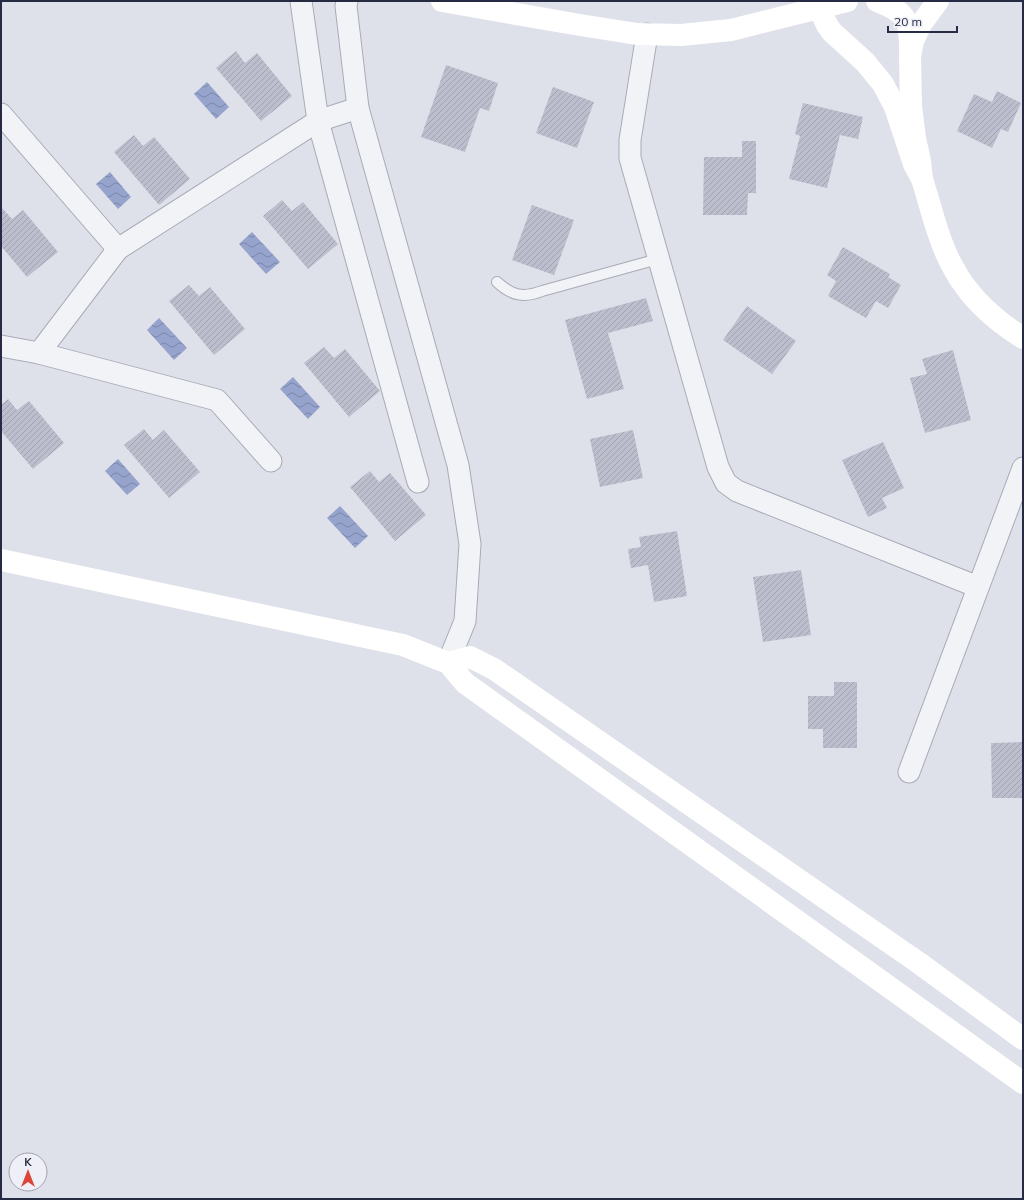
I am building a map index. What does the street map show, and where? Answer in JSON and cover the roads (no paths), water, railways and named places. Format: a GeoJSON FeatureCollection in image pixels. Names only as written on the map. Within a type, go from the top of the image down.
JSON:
{"type":"FeatureCollection","features":[{"type":"Feature","properties":{"kind":"main road"},"geometry":{"type":"LineString","coordinates":[[442,1],[503,6],[580,26],[637,34],[681,35],[731,30],[847,1]]}},
{"type":"Feature","properties":{"kind":"main road"},"geometry":{"type":"LineString","coordinates":[[877,1],[893,7],[903,15],[908,26],[910,38],[911,106],[922,179]]}},
{"type":"Feature","properties":{"kind":"main road"},"geometry":{"type":"LineString","coordinates":[[910,56],[913,41],[921,24],[938,1]]}},
{"type":"Feature","properties":{"kind":"main road"},"geometry":{"type":"LineString","coordinates":[[819,8],[826,25],[865,62],[883,84],[895,107],[914,164],[922,179],[941,240],[954,269],[971,294],[995,319],[1023,338]]}},
{"type":"Feature","properties":{"kind":"main road"},"geometry":{"type":"LineString","coordinates":[[1,560],[404,645],[448,663],[465,683],[1023,1083]]}},
{"type":"Feature","properties":{"kind":"main road"},"geometry":{"type":"LineString","coordinates":[[448,663],[470,657],[494,669],[919,962],[1023,1039]]}},
{"type":"Feature","properties":{"kind":"street"},"geometry":{"type":"LineString","coordinates":[[301,1],[318,121],[418,482]]}},
{"type":"Feature","properties":{"kind":"street"},"geometry":{"type":"LineString","coordinates":[[347,1],[346,13],[358,108],[458,465],[470,544],[465,621],[448,663]]}},
{"type":"Feature","properties":{"kind":"street"},"geometry":{"type":"LineString","coordinates":[[647,34],[630,140],[630,158],[718,467],[726,483],[737,491],[978,587]]}},
{"type":"Feature","properties":{"kind":"street"},"geometry":{"type":"LineString","coordinates":[[39,353],[118,249],[318,121],[358,108]]}},
{"type":"Feature","properties":{"kind":"street"},"geometry":{"type":"LineString","coordinates":[[1,114],[118,249]]}},
{"type":"Feature","properties":{"kind":"street"},"geometry":{"type":"LineString","coordinates":[[1,346],[39,353],[217,400],[271,461]]}},
{"type":"Feature","properties":{"kind":"street"},"geometry":{"type":"LineString","coordinates":[[909,772],[1023,468]]}},
{"type":"Feature","properties":{"kind":"lane"},"geometry":{"type":"LineString","coordinates":[[497,282],[504,289],[513,294],[523,296],[658,259]]}},
{"type":"Feature","properties":{"kind":"water"},"geometry":{"type":"Polygon","coordinates":[[[207,82],[229,107],[216,119],[194,94],[207,82]]]}},
{"type":"Feature","properties":{"kind":"water"},"geometry":{"type":"Polygon","coordinates":[[[110,172],[131,197],[118,209],[96,184],[110,172]]]}},
{"type":"Feature","properties":{"kind":"water"},"geometry":{"type":"Polygon","coordinates":[[[252,232],[280,262],[266,274],[239,244],[252,232]]]}},
{"type":"Feature","properties":{"kind":"water"},"geometry":{"type":"Polygon","coordinates":[[[159,318],[187,348],[174,360],[147,330],[159,318]]]}},
{"type":"Feature","properties":{"kind":"water"},"geometry":{"type":"Polygon","coordinates":[[[293,377],[320,407],[308,419],[280,389],[293,377]]]}},
{"type":"Feature","properties":{"kind":"water"},"geometry":{"type":"Polygon","coordinates":[[[118,459],[140,484],[127,495],[105,471],[118,459]]]}},
{"type":"Feature","properties":{"kind":"water"},"geometry":{"type":"Polygon","coordinates":[[[340,506],[368,536],[355,548],[327,518],[340,506]]]}}]}
